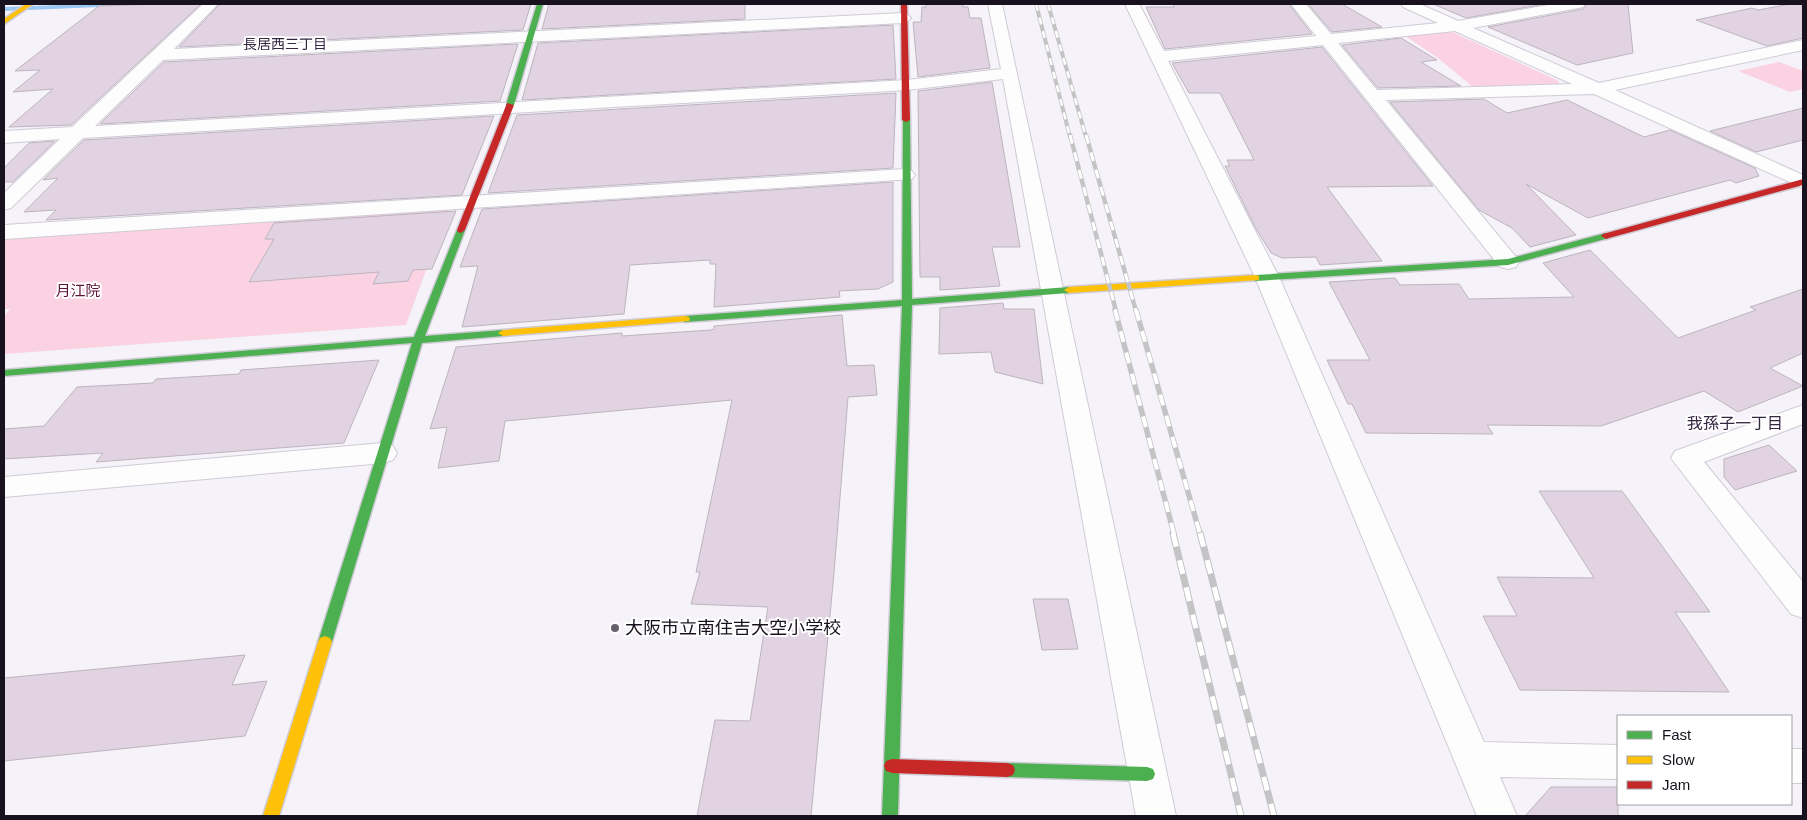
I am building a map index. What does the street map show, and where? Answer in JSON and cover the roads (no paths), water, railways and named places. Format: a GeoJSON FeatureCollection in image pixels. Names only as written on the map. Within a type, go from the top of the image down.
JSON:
{"type":"FeatureCollection","features":[{"type":"Feature","properties":{"kind":"street"},"geometry":{"type":"LineString","coordinates":[[12,4],[31,4]]}},
{"type":"Feature","properties":{"kind":"street"},"geometry":{"type":"LineString","coordinates":[[4,22],[31,4]]}},
{"type":"Feature","properties":{"kind":"street"},"geometry":{"type":"LineString","coordinates":[[4,204],[211,4]]}},
{"type":"Feature","properties":{"kind":"street"},"geometry":{"type":"LineString","coordinates":[[271,816],[418,340],[509,107],[532,37],[540,4]]}},
{"type":"Feature","properties":{"kind":"street"},"geometry":{"type":"LineString","coordinates":[[995,4],[1156,816]]}},
{"type":"Feature","properties":{"kind":"street"},"geometry":{"type":"LineString","coordinates":[[1132,4],[1267,277],[1497,816]]}},
{"type":"Feature","properties":{"kind":"street"},"geometry":{"type":"LineString","coordinates":[[1298,4],[1508,262]]}},
{"type":"Feature","properties":{"kind":"street"},"geometry":{"type":"LineString","coordinates":[[1408,4],[1803,182]]}},
{"type":"Feature","properties":{"kind":"street"},"geometry":{"type":"LineString","coordinates":[[1158,56],[1456,26],[1578,4]]}},
{"type":"Feature","properties":{"kind":"street"},"geometry":{"type":"LineString","coordinates":[[157,55],[532,37],[904,11],[907,84],[905,175],[907,301],[890,816]]}},
{"type":"Feature","properties":{"kind":"street"},"geometry":{"type":"LineString","coordinates":[[1372,95],[1597,89],[1803,45]]}},
{"type":"Feature","properties":{"kind":"street"},"geometry":{"type":"LineString","coordinates":[[4,137],[907,84],[1010,73]]}},
{"type":"Feature","properties":{"kind":"street"},"geometry":{"type":"LineString","coordinates":[[4,232],[905,175]]}},
{"type":"Feature","properties":{"kind":"street"},"geometry":{"type":"LineString","coordinates":[[4,374],[907,301],[1508,262],[1539,256],[1803,182]]}},
{"type":"Feature","properties":{"kind":"street"},"geometry":{"type":"LineString","coordinates":[[1803,414],[1685,458],[1803,605]]}},
{"type":"Feature","properties":{"kind":"street"},"geometry":{"type":"LineString","coordinates":[[4,487],[383,453]]}},
{"type":"Feature","properties":{"kind":"street"},"geometry":{"type":"LineString","coordinates":[[1473,759],[1617,762]]}},
{"type":"Feature","properties":{"kind":"street"},"geometry":{"type":"LineString","coordinates":[[892,766],[1147,774]]}},
{"type":"Feature","properties":{"kind":"waterway"},"geometry":{"type":"LineString","coordinates":[[4,9],[124,4]]}},
{"type":"Feature","properties":{"kind":"railway"},"geometry":{"type":"LineString","coordinates":[[1036,4],[1070,137]]}},
{"type":"Feature","properties":{"kind":"railway"},"geometry":{"type":"LineString","coordinates":[[1048,4],[1086,137]]}},
{"type":"Feature","properties":{"kind":"railway"},"geometry":{"type":"LineString","coordinates":[[1070,135],[1116,311]]}},
{"type":"Feature","properties":{"kind":"railway"},"geometry":{"type":"LineString","coordinates":[[1086,135],[1136,311]]}},
{"type":"Feature","properties":{"kind":"railway"},"geometry":{"type":"LineString","coordinates":[[1115,310],[1174,534]]}},
{"type":"Feature","properties":{"kind":"railway"},"geometry":{"type":"LineString","coordinates":[[1136,310],[1200,534]]}},
{"type":"Feature","properties":{"kind":"railway"},"geometry":{"type":"LineString","coordinates":[[1173,533],[1241,816]]}},
{"type":"Feature","properties":{"kind":"railway"},"geometry":{"type":"LineString","coordinates":[[1200,533],[1274,816]]}},
{"type":"Feature","properties":{"kind":"place","name":"大阪市立南住吉大空小学校"},"geometry":{"type":"Point","coordinates":[615,628]}},
{"type":"Feature","properties":{"kind":"district","name":"長居西三丁目"},"geometry":{"type":"Point","coordinates":[285,44]}},
{"type":"Feature","properties":{"kind":"district","name":"我孫子一丁目"},"geometry":{"type":"Point","coordinates":[1735,423]}},
{"type":"Feature","properties":{"kind":"park label","name":"月江院"},"geometry":{"type":"Point","coordinates":[78,291]}}]}
